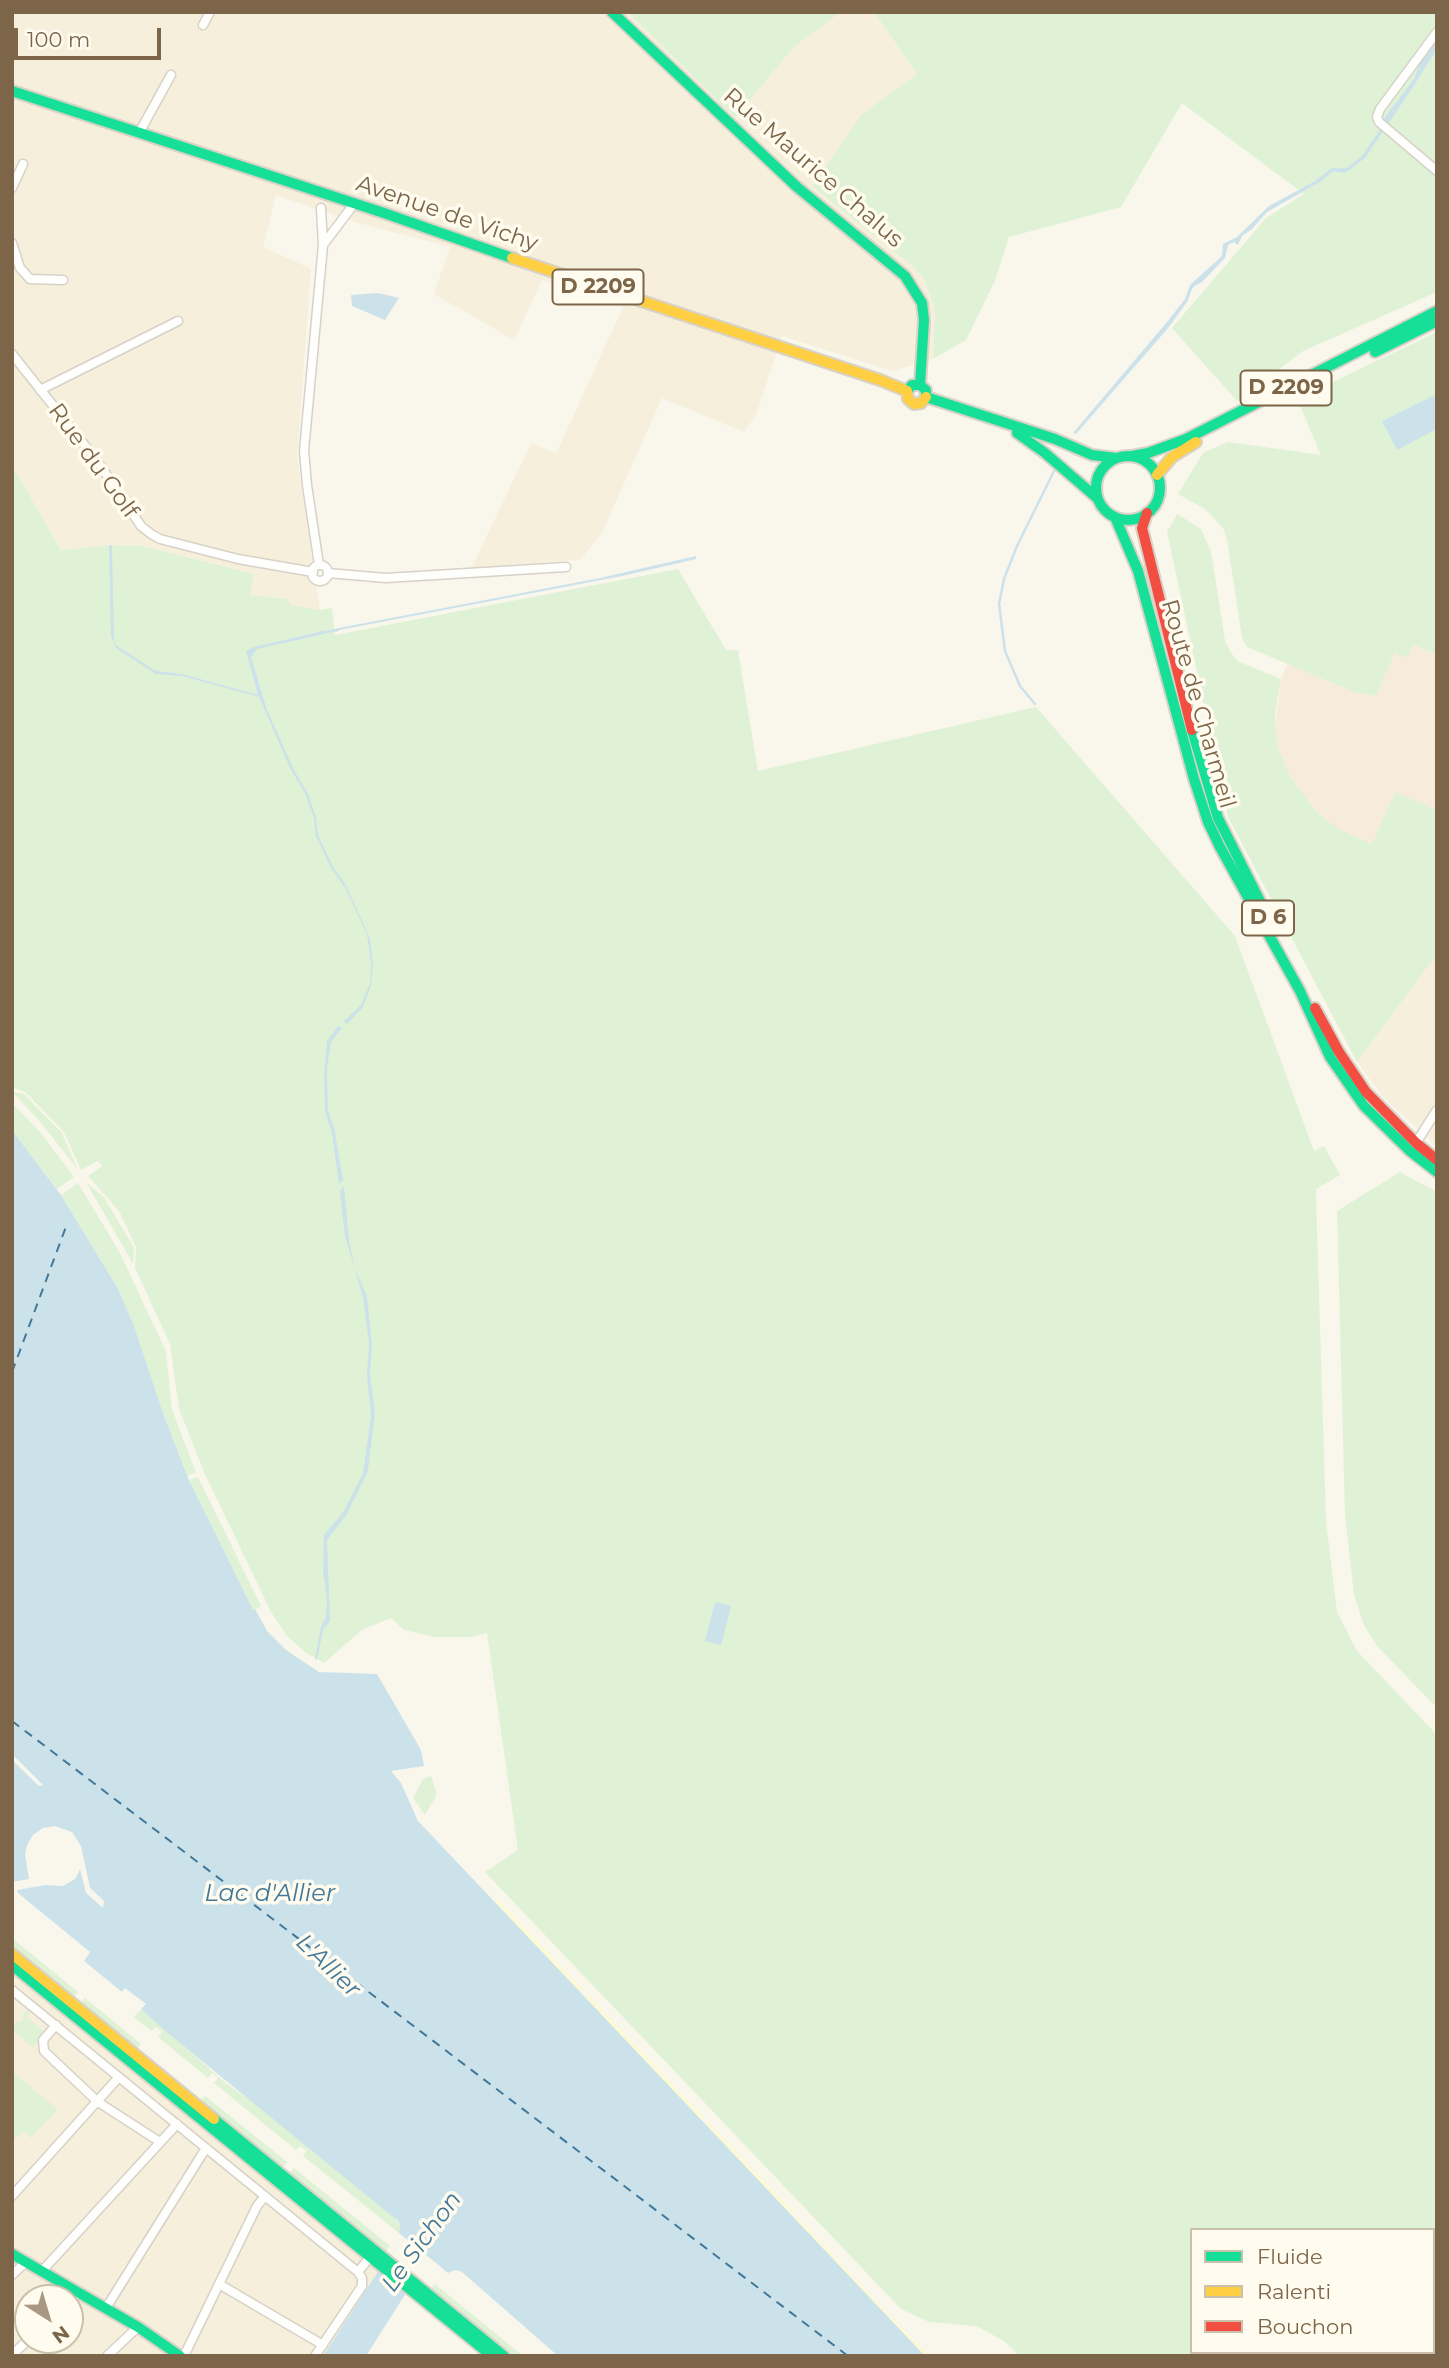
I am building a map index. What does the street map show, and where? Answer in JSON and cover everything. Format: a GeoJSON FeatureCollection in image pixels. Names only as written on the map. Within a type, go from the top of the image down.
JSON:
{"type":"FeatureCollection","features":[{"type":"Feature","properties":{"kind":"main road","name":"Rue Maurice Chalus"},"geometry":{"type":"LineString","coordinates":[[612,12],[797,187],[905,276],[922,303],[924,320],[920,385]]}},
{"type":"Feature","properties":{"kind":"main road","name":"Avenue de Vichy"},"geometry":{"type":"LineString","coordinates":[[12,91],[907,391]]}},
{"type":"Feature","properties":{"kind":"main road","name":"D 2209"},"geometry":{"type":"LineString","coordinates":[[1132,456],[1186,439],[1437,311]]}},
{"type":"Feature","properties":{"kind":"main road","name":"D 2209"},"geometry":{"type":"LineString","coordinates":[[1157,475],[1172,457],[1188,446],[1437,321]]}},
{"type":"Feature","properties":{"kind":"main road"},"geometry":{"type":"LineString","coordinates":[[912,385],[920,385],[926,390],[926,397],[921,403],[914,404],[908,399],[907,391],[912,385]]}},
{"type":"Feature","properties":{"kind":"main road"},"geometry":{"type":"LineString","coordinates":[[926,397],[1055,439],[1092,455],[1116,458],[1132,456],[1147,462],[1157,475],[1160,492],[1157,500],[1147,513],[1132,519],[1115,517],[1102,507],[1090,490],[1072,479],[1029,439],[995,420]]}},
{"type":"Feature","properties":{"kind":"main road"},"geometry":{"type":"LineString","coordinates":[[1098,500],[1098,475],[1108,462],[1116,458]]}},
{"type":"Feature","properties":{"kind":"main road","name":"Route de Charmeil"},"geometry":{"type":"LineString","coordinates":[[1147,513],[1142,528],[1174,664],[1218,818],[1339,1052],[1366,1092],[1437,1172]]}},
{"type":"Feature","properties":{"kind":"main road","name":"Route de Charmeil"},"geometry":{"type":"LineString","coordinates":[[1115,517],[1138,571],[1194,779],[1209,822],[1238,881],[1300,991],[1331,1057],[1364,1106],[1413,1147],[1437,1160]]}},
{"type":"Feature","properties":{"kind":"main road"},"geometry":{"type":"LineString","coordinates":[[13,1959],[370,2256],[382,2261]]}},
{"type":"Feature","properties":{"kind":"main road"},"geometry":{"type":"LineString","coordinates":[[13,1959],[422,2294],[492,2356]]}},
{"type":"Feature","properties":{"kind":"main road"},"geometry":{"type":"LineString","coordinates":[[19,2258],[65,2284]]}},
{"type":"Feature","properties":{"kind":"main road"},"geometry":{"type":"LineString","coordinates":[[422,2294],[504,2356]]}},
{"type":"Feature","properties":{"kind":"main road"},"geometry":{"type":"LineString","coordinates":[[84,2295],[182,2356]]}},
{"type":"Feature","properties":{"kind":"street"},"geometry":{"type":"LineString","coordinates":[[203,25],[210,12]]}},
{"type":"Feature","properties":{"kind":"street"},"geometry":{"type":"LineString","coordinates":[[1437,32],[1377,117],[1379,122],[1437,171]]}},
{"type":"Feature","properties":{"kind":"street"},"geometry":{"type":"LineString","coordinates":[[139,133],[171,75]]}},
{"type":"Feature","properties":{"kind":"street"},"geometry":{"type":"LineString","coordinates":[[12,188],[23,164]]}},
{"type":"Feature","properties":{"kind":"street"},"geometry":{"type":"LineString","coordinates":[[323,245],[354,204]]}},
{"type":"Feature","properties":{"kind":"street"},"geometry":{"type":"LineString","coordinates":[[319,565],[326,567],[328,573],[326,578],[320,580],[315,578],[313,572],[319,565],[304,451],[323,245],[321,208]]}},
{"type":"Feature","properties":{"kind":"street"},"geometry":{"type":"LineString","coordinates":[[12,243],[20,268],[30,279],[63,280]]}},
{"type":"Feature","properties":{"kind":"street"},"geometry":{"type":"LineString","coordinates":[[40,390],[178,321]]}},
{"type":"Feature","properties":{"kind":"street","name":"Rue du Golf"},"geometry":{"type":"LineString","coordinates":[[12,354],[98,462],[141,526],[151,534],[160,539],[238,559],[313,572]]}},
{"type":"Feature","properties":{"kind":"street"},"geometry":{"type":"LineString","coordinates":[[328,573],[386,578],[566,567]]}},
{"type":"Feature","properties":{"kind":"street"},"geometry":{"type":"LineString","coordinates":[[1413,1147],[1437,1110]]}},
{"type":"Feature","properties":{"kind":"street"},"geometry":{"type":"LineString","coordinates":[[12,1990],[358,2272],[362,2278],[362,2286],[316,2356]]}},
{"type":"Feature","properties":{"kind":"street"},"geometry":{"type":"LineString","coordinates":[[56,2025],[43,2040],[44,2051],[98,2102],[160,2142]]}},
{"type":"Feature","properties":{"kind":"street"},"geometry":{"type":"LineString","coordinates":[[12,2196],[119,2077]]}},
{"type":"Feature","properties":{"kind":"street"},"geometry":{"type":"LineString","coordinates":[[42,2271],[177,2124]]}},
{"type":"Feature","properties":{"kind":"street"},"geometry":{"type":"LineString","coordinates":[[106,2308],[206,2148]]}},
{"type":"Feature","properties":{"kind":"street"},"geometry":{"type":"LineString","coordinates":[[182,2356],[257,2206],[265,2196]]}},
{"type":"Feature","properties":{"kind":"street"},"geometry":{"type":"LineString","coordinates":[[12,2247],[19,2258],[12,2275]]}},
{"type":"Feature","properties":{"kind":"street"},"geometry":{"type":"LineString","coordinates":[[358,2272],[370,2256]]}},
{"type":"Feature","properties":{"kind":"street"},"geometry":{"type":"LineString","coordinates":[[219,2284],[323,2345]]}},
{"type":"Feature","properties":{"kind":"street"},"geometry":{"type":"LineString","coordinates":[[107,2356],[138,2327]]}},
{"type":"Feature","properties":{"kind":"shaded area"},"geometry":{"type":"Polygon","coordinates":[[[12,12],[628,12],[735,118],[795,46],[841,12],[874,12],[917,74],[862,114],[909,263],[923,277],[935,308],[933,359],[892,371],[782,336],[756,415],[744,432],[662,398],[602,533],[580,560],[472,567],[531,443],[556,454],[623,307],[542,280],[514,340],[434,294],[450,247],[355,222],[276,195],[263,247],[311,269],[297,457],[320,610],[291,605],[287,599],[250,595],[254,574],[143,546],[109,545],[61,550],[12,465],[12,12]]]}},
{"type":"Feature","properties":{"kind":"shaded area"},"geometry":{"type":"Polygon","coordinates":[[[1412,645],[1437,655],[1437,810],[1395,792],[1372,845],[1324,820],[1290,776],[1277,745],[1275,727],[1281,679],[1287,664],[1354,692],[1376,696],[1395,653],[1412,645]]]}},
{"type":"Feature","properties":{"kind":"shaded area"},"geometry":{"type":"Polygon","coordinates":[[[1437,954],[1437,1146],[1383,1097],[1357,1062],[1437,954]]]}},
{"type":"Feature","properties":{"kind":"shaded area"},"geometry":{"type":"Polygon","coordinates":[[[12,1969],[379,2270],[323,2356],[12,2356],[12,1969]]]}},
{"type":"Feature","properties":{"kind":"green space"},"geometry":{"type":"Polygon","coordinates":[[[628,12],[841,12],[795,46],[735,118],[628,12]]]}},
{"type":"Feature","properties":{"kind":"green space"},"geometry":{"type":"Polygon","coordinates":[[[874,12],[1437,12],[1437,292],[1303,351],[1237,401],[1172,328],[1266,218],[1304,194],[1182,103],[1121,207],[1009,237],[995,281],[966,340],[933,359],[935,308],[923,277],[812,186],[862,114],[917,74],[874,12]]]}},
{"type":"Feature","properties":{"kind":"green space"},"geometry":{"type":"Polygon","coordinates":[[[1437,332],[1437,655],[1413,645],[1407,658],[1395,653],[1376,696],[1354,692],[1247,647],[1242,638],[1223,528],[1205,509],[1178,494],[1203,453],[1228,442],[1321,455],[1297,399],[1437,332]]]}},
{"type":"Feature","properties":{"kind":"green space"},"geometry":{"type":"Polygon","coordinates":[[[12,465],[61,550],[109,545],[143,546],[254,574],[250,595],[287,599],[291,605],[320,610],[332,608],[335,635],[678,569],[726,650],[738,650],[758,771],[1036,707],[1235,936],[1314,1151],[1324,1146],[1340,1175],[1316,1189],[1326,1521],[1337,1612],[1357,1651],[1437,1735],[1437,2356],[1020,2356],[1004,2341],[976,2326],[929,2322],[901,2309],[485,1872],[518,1850],[487,1633],[471,1637],[435,1637],[404,1630],[391,1618],[362,1630],[324,1663],[305,1652],[287,1636],[271,1612],[204,1472],[179,1409],[170,1344],[135,1268],[136,1247],[119,1211],[88,1176],[102,1166],[98,1161],[81,1170],[64,1132],[25,1092],[12,1087],[12,465]]]}},
{"type":"Feature","properties":{"kind":"green space"},"geometry":{"type":"Polygon","coordinates":[[[1177,514],[1201,529],[1211,551],[1225,641],[1230,651],[1237,661],[1281,679],[1275,714],[1277,745],[1290,776],[1318,813],[1338,829],[1372,844],[1395,792],[1437,810],[1437,954],[1357,1062],[1228,817],[1167,532],[1177,514]]]}},
{"type":"Feature","properties":{"kind":"green space"},"geometry":{"type":"Polygon","coordinates":[[[12,1092],[24,1094],[62,1133],[78,1170],[37,1118],[12,1092]]]}},
{"type":"Feature","properties":{"kind":"green space"},"geometry":{"type":"Polygon","coordinates":[[[12,1103],[41,1133],[74,1177],[57,1189],[12,1130],[12,1103]]]}},
{"type":"Feature","properties":{"kind":"green space"},"geometry":{"type":"Polygon","coordinates":[[[1400,1172],[1437,1192],[1437,1708],[1377,1646],[1364,1625],[1354,1595],[1345,1515],[1337,1211],[1400,1172]]]}},
{"type":"Feature","properties":{"kind":"green space"},"geometry":{"type":"Polygon","coordinates":[[[86,1182],[104,1197],[134,1248],[133,1264],[86,1182]]]}},
{"type":"Feature","properties":{"kind":"green space"},"geometry":{"type":"Polygon","coordinates":[[[78,1183],[119,1251],[166,1351],[172,1410],[196,1472],[188,1476],[163,1413],[133,1323],[117,1287],[61,1195],[78,1183]]]}},
{"type":"Feature","properties":{"kind":"green space"},"geometry":{"type":"Polygon","coordinates":[[[198,1477],[261,1606],[253,1611],[189,1480],[198,1477]]]}},
{"type":"Feature","properties":{"kind":"green space"},"geometry":{"type":"Polygon","coordinates":[[[431,1776],[437,1794],[425,1815],[413,1798],[423,1779],[431,1776]]]}},
{"type":"Feature","properties":{"kind":"green space"},"geometry":{"type":"Polygon","coordinates":[[[13,1939],[78,1992],[72,1999],[12,1951],[13,1939]]]}},
{"type":"Feature","properties":{"kind":"green space"},"geometry":{"type":"Polygon","coordinates":[[[85,1998],[141,2044],[135,2051],[79,2005],[85,1998]]]}},
{"type":"Feature","properties":{"kind":"green space"},"geometry":{"type":"Polygon","coordinates":[[[141,2009],[227,2084],[260,2107],[393,2216],[400,2225],[399,2233],[303,2156],[307,2151],[300,2146],[296,2150],[214,2083],[218,2078],[212,2073],[208,2078],[158,2037],[162,2032],[156,2027],[151,2031],[134,2017],[141,2009]]]}},
{"type":"Feature","properties":{"kind":"green space"},"geometry":{"type":"Polygon","coordinates":[[[31,2010],[27,2017],[43,2031],[34,2048],[12,2030],[17,2021],[20,2023],[24,2018],[22,2015],[31,2010]]]}},
{"type":"Feature","properties":{"kind":"green space"},"geometry":{"type":"Polygon","coordinates":[[[12,2072],[58,2109],[31,2138],[24,2131],[12,2142],[12,2072]]]}},
{"type":"Feature","properties":{"kind":"green space"},"geometry":{"type":"Polygon","coordinates":[[[205,2096],[287,2162],[281,2170],[198,2103],[205,2096]]]}},
{"type":"Feature","properties":{"kind":"green space"},"geometry":{"type":"Polygon","coordinates":[[[294,2168],[390,2246],[384,2254],[287,2176],[294,2168]]]}},
{"type":"Feature","properties":{"kind":"green space"},"geometry":{"type":"Polygon","coordinates":[[[435,2284],[523,2356],[508,2356],[429,2291],[435,2284]]]}},
{"type":"Feature","properties":{"kind":"sand"},"geometry":{"type":"Polygon","coordinates":[[[498,1900],[583,1990],[580,1993],[494,1903],[498,1900]]]}},
{"type":"Feature","properties":{"kind":"sand"},"geometry":{"type":"Polygon","coordinates":[[[587,1994],[704,2118],[700,2121],[583,1997],[587,1994]]]}},
{"type":"Feature","properties":{"kind":"sand"},"geometry":{"type":"Polygon","coordinates":[[[707,2121],[794,2213],[790,2217],[704,2125],[707,2121]]]}},
{"type":"Feature","properties":{"kind":"sand"},"geometry":{"type":"Polygon","coordinates":[[[797,2217],[930,2356],[925,2356],[908,2340],[794,2220],[797,2217]]]}},
{"type":"Feature","properties":{"kind":"water"},"geometry":{"type":"Polygon","coordinates":[[[1437,40],[1437,49],[1365,158],[1345,173],[1333,171],[1320,182],[1267,212],[1242,236],[1238,245],[1234,242],[1228,245],[1225,258],[1202,282],[1193,287],[1187,302],[1169,327],[1076,434],[1073,433],[1167,322],[1185,299],[1190,285],[1222,256],[1223,244],[1237,237],[1269,206],[1315,181],[1332,168],[1344,170],[1362,156],[1383,125],[1385,117],[1414,79],[1421,60],[1437,40]]]}},
{"type":"Feature","properties":{"kind":"water"},"geometry":{"type":"Polygon","coordinates":[[[378,293],[399,298],[385,320],[352,306],[351,295],[378,293]]]}},
{"type":"Feature","properties":{"kind":"water"},"geometry":{"type":"Polygon","coordinates":[[[1437,394],[1437,429],[1397,450],[1382,421],[1437,394]]]}},
{"type":"Feature","properties":{"kind":"water"},"geometry":{"type":"Polygon","coordinates":[[[109,545],[112,545],[114,642],[156,671],[182,674],[258,695],[246,651],[323,631],[324,634],[257,649],[251,657],[267,710],[308,794],[316,817],[318,835],[333,867],[346,885],[370,939],[373,964],[371,985],[363,1007],[347,1024],[343,1022],[361,1005],[370,983],[371,962],[367,935],[346,889],[331,868],[316,836],[314,818],[305,793],[291,770],[259,697],[182,676],[156,674],[116,648],[111,636],[109,545]]]}},
{"type":"Feature","properties":{"kind":"water"},"geometry":{"type":"Polygon","coordinates":[[[696,556],[696,559],[622,576],[334,631],[600,578],[696,556]]]}},
{"type":"Feature","properties":{"kind":"water"},"geometry":{"type":"Polygon","coordinates":[[[338,1026],[342,1028],[331,1042],[327,1067],[328,1110],[335,1132],[343,1180],[339,1184],[332,1133],[325,1111],[324,1077],[327,1041],[338,1026]]]}},
{"type":"Feature","properties":{"kind":"water","name":"Lac d'Allier"},"geometry":{"type":"Polygon","coordinates":[[[12,1130],[61,1195],[117,1287],[133,1323],[189,1480],[253,1610],[255,1609],[267,1631],[286,1650],[319,1672],[377,1674],[421,1750],[424,1766],[391,1771],[401,1783],[418,1821],[925,2356],[558,2356],[462,2272],[455,2270],[448,2273],[433,2261],[406,2293],[366,2356],[323,2356],[379,2270],[405,2238],[399,2233],[398,2221],[170,2035],[141,2009],[146,2004],[125,1988],[122,1992],[84,1961],[90,1952],[18,1893],[17,1890],[45,1885],[63,1886],[75,1879],[80,1869],[86,1893],[103,1908],[104,1901],[90,1888],[81,1846],[72,1832],[55,1826],[43,1828],[33,1835],[25,1854],[29,1879],[12,1882],[12,1760],[39,1786],[43,1785],[12,1754],[12,1130]]]}},
{"type":"Feature","properties":{"kind":"water"},"geometry":{"type":"Polygon","coordinates":[[[344,1186],[349,1241],[355,1269],[367,1296],[372,1345],[370,1375],[375,1412],[368,1471],[347,1514],[327,1540],[330,1621],[323,1630],[317,1660],[315,1659],[321,1627],[326,1617],[324,1535],[344,1511],[363,1473],[371,1416],[367,1376],[369,1343],[363,1297],[345,1236],[340,1191],[344,1186]]]}},
{"type":"Feature","properties":{"kind":"water"},"geometry":{"type":"Polygon","coordinates":[[[715,1602],[731,1606],[721,1645],[705,1641],[715,1602]]]}},
{"type":"Feature","properties":{"kind":"pier"},"geometry":{"type":"Polygon","coordinates":[[[405,2238],[441,2267],[438,2269],[433,2265],[409,2295],[379,2270],[405,2238]]]}},
{"type":"Feature","properties":{"kind":"waterway"},"geometry":{"type":"LineString","coordinates":[[1332,170],[1350,169]]}},
{"type":"Feature","properties":{"kind":"waterway"},"geometry":{"type":"LineString","coordinates":[[1035,704],[1020,686],[1005,651],[999,604],[1004,579],[1017,546],[1055,469]]}},
{"type":"Feature","properties":{"kind":"waterway"},"geometry":{"type":"LineString","coordinates":[[320,633],[338,630]]}},
{"type":"Feature","properties":{"kind":"ferry route"},"geometry":{"type":"LineString","coordinates":[[12,1372],[67,1224]]}},
{"type":"Feature","properties":{"kind":"ferry route"},"geometry":{"type":"LineString","coordinates":[[12,1721],[848,2356]]}},
{"type":"Feature","properties":{"kind":"traffic: fast"},"geometry":{"type":"LineString","coordinates":[[612,12],[797,187],[905,276],[922,303],[924,320],[920,385]]}},
{"type":"Feature","properties":{"kind":"traffic: fast"},"geometry":{"type":"LineString","coordinates":[[12,91],[384,213],[512,258]]}},
{"type":"Feature","properties":{"kind":"traffic: fast"},"geometry":{"type":"LineString","coordinates":[[1132,456],[1186,439],[1437,311]]}},
{"type":"Feature","properties":{"kind":"traffic: fast"},"geometry":{"type":"LineString","coordinates":[[1375,352],[1437,321]]}},
{"type":"Feature","properties":{"kind":"traffic: fast"},"geometry":{"type":"LineString","coordinates":[[907,391],[912,385],[920,385],[926,390],[926,397]]}},
{"type":"Feature","properties":{"kind":"traffic: fast"},"geometry":{"type":"LineString","coordinates":[[926,397],[1055,439],[1092,455],[1116,458]]}},
{"type":"Feature","properties":{"kind":"traffic: fast"},"geometry":{"type":"LineString","coordinates":[[1017,433],[1045,453],[1097,498]]}},
{"type":"Feature","properties":{"kind":"traffic: fast"},"geometry":{"type":"LineString","coordinates":[[1128,456],[1146,462],[1154,470],[1160,488],[1154,506],[1146,514],[1128,520],[1110,514],[1102,506],[1096,488],[1102,470],[1110,462],[1128,456]]}},
{"type":"Feature","properties":{"kind":"traffic: fast"},"geometry":{"type":"LineString","coordinates":[[1115,517],[1138,571],[1194,779],[1208,822],[1220,847],[1300,991],[1330,1057],[1364,1106],[1410,1151],[1437,1172]]}},
{"type":"Feature","properties":{"kind":"traffic: fast"},"geometry":{"type":"LineString","coordinates":[[1192,730],[1218,818],[1268,917]]}},
{"type":"Feature","properties":{"kind":"traffic: fast"},"geometry":{"type":"LineString","coordinates":[[12,1965],[492,2356]]}},
{"type":"Feature","properties":{"kind":"traffic: fast"},"geometry":{"type":"LineString","coordinates":[[214,2119],[504,2356]]}},
{"type":"Feature","properties":{"kind":"traffic: fast"},"geometry":{"type":"LineString","coordinates":[[12,2254],[138,2327],[180,2356]]}},
{"type":"Feature","properties":{"kind":"traffic: slow"},"geometry":{"type":"LineString","coordinates":[[512,258],[907,391]]}},
{"type":"Feature","properties":{"kind":"traffic: slow"},"geometry":{"type":"LineString","coordinates":[[907,391],[908,399],[914,404],[921,403],[926,397]]}},
{"type":"Feature","properties":{"kind":"traffic: slow"},"geometry":{"type":"LineString","coordinates":[[1157,475],[1172,457],[1196,442]]}},
{"type":"Feature","properties":{"kind":"traffic: slow"},"geometry":{"type":"LineString","coordinates":[[12,1954],[214,2119]]}},
{"type":"Feature","properties":{"kind":"traffic: jam"},"geometry":{"type":"LineString","coordinates":[[1147,513],[1142,528],[1192,730]]}},
{"type":"Feature","properties":{"kind":"traffic: jam"},"geometry":{"type":"LineString","coordinates":[[1315,1008],[1339,1052],[1366,1092],[1416,1143],[1437,1160]]}},
{"type":"Feature","properties":{"kind":"water label","name":"L'Allier"},"geometry":{"type":"Point","coordinates":[328,1966]}},
{"type":"Feature","properties":{"kind":"water label","name":"Le Sichon"},"geometry":{"type":"Point","coordinates":[422,2242]}}]}
